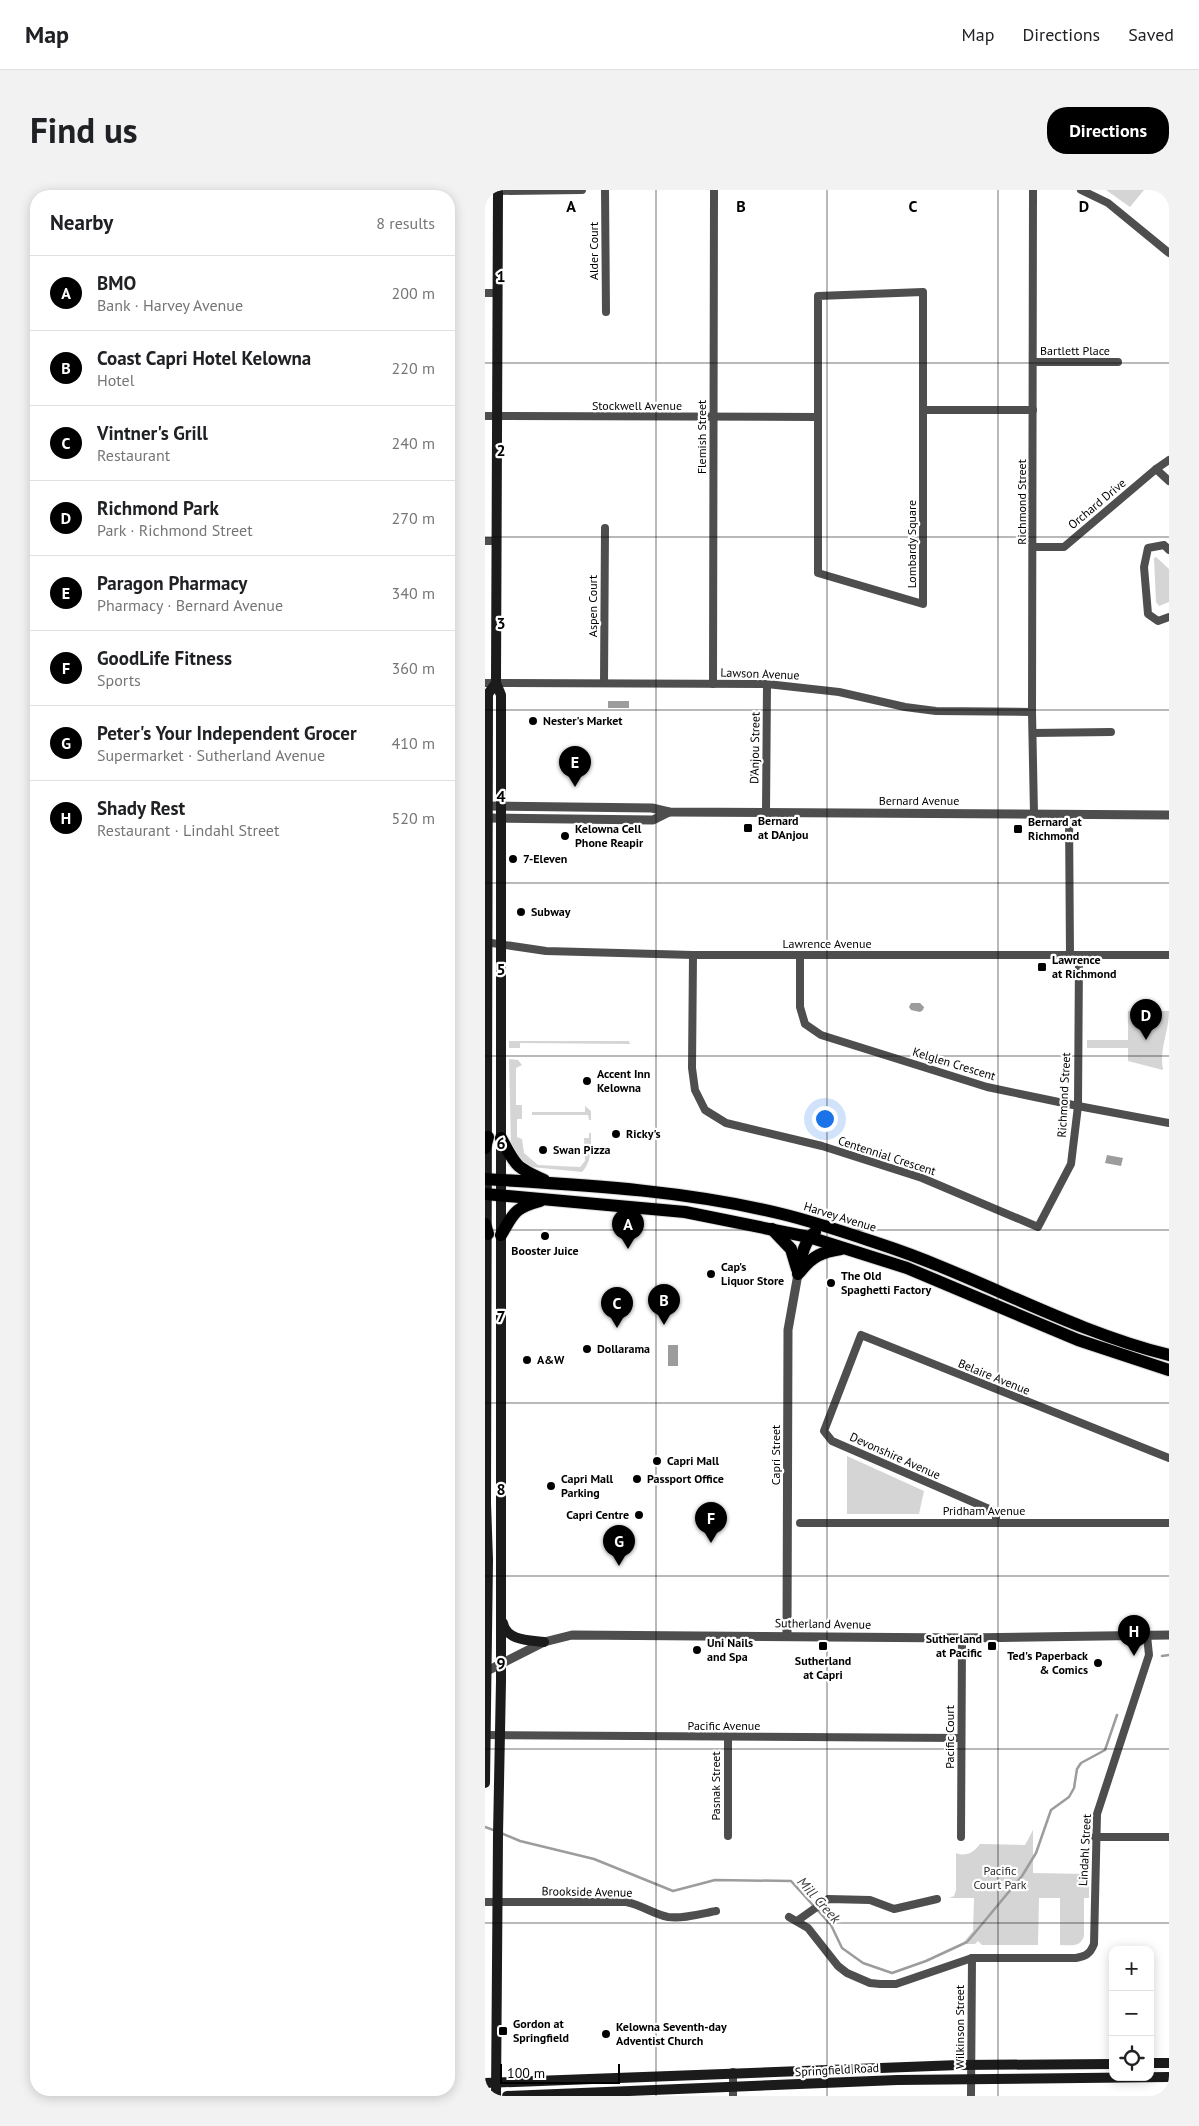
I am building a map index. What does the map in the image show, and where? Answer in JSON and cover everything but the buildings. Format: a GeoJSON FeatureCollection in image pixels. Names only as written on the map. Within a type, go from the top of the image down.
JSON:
{"type":"FeatureCollection","features":[{"type":"Feature","properties":{"kind":"highway"},"geometry":{"type":"LineString","coordinates":[[491,1141],[524,1171],[554,1184]]}},
{"type":"Feature","properties":{"kind":"highway","name":"Harvey Avenue"},"geometry":{"type":"LineString","coordinates":[[491,1179],[634,1190],[732,1204],[782,1214],[927,1261],[1106,1336],[1169,1355]]}},
{"type":"Feature","properties":{"kind":"highway"},"geometry":{"type":"LineString","coordinates":[[491,1194],[685,1212],[809,1237],[907,1268],[1077,1340],[1169,1370]]}},
{"type":"Feature","properties":{"kind":"highway"},"geometry":{"type":"LineString","coordinates":[[491,1231],[523,1206],[551,1199]]}},
{"type":"Feature","properties":{"kind":"highway"},"geometry":{"type":"LineString","coordinates":[[798,1274],[809,1237],[816,1231],[829,1228]]}},
{"type":"Feature","properties":{"kind":"highway"},"geometry":{"type":"LineString","coordinates":[[772,1229],[791,1250],[798,1274]]}},
{"type":"Feature","properties":{"kind":"highway"},"geometry":{"type":"LineString","coordinates":[[798,1274],[811,1258],[822,1252],[845,1248]]}},
{"type":"Feature","properties":{"kind":"main road"},"geometry":{"type":"LineString","coordinates":[[485,1783],[486,1372],[491,1231],[491,1141],[486,1058],[486,818],[488,694],[490,683],[490,541],[498,416],[498,190]]}},
{"type":"Feature","properties":{"kind":"main road"},"geometry":{"type":"LineString","coordinates":[[490,683],[501,695],[502,1057],[491,1141]]}},
{"type":"Feature","properties":{"kind":"main road"},"geometry":{"type":"LineString","coordinates":[[491,1231],[500,1373],[501,1503],[496,2096]]}},
{"type":"Feature","properties":{"kind":"main road"},"geometry":{"type":"LineString","coordinates":[[501,1615],[504,1629],[513,1637],[544,1642]]}},
{"type":"Feature","properties":{"kind":"main road"},"geometry":{"type":"LineString","coordinates":[[1154,2063],[1169,2063]]}},
{"type":"Feature","properties":{"kind":"main road","name":"Springfield Road"},"geometry":{"type":"LineString","coordinates":[[485,2083],[733,2072],[971,2065],[1109,2064]]}},
{"type":"Feature","properties":{"kind":"main road","name":"Springfield Road"},"geometry":{"type":"LineString","coordinates":[[507,2096],[733,2092],[971,2079],[1169,2077]]}},
{"type":"Feature","properties":{"kind":"street"},"geometry":{"type":"LineString","coordinates":[[498,190],[582,190]]}},
{"type":"Feature","properties":{"kind":"street","name":"Alder Court"},"geometry":{"type":"LineString","coordinates":[[605,190],[606,312]]}},
{"type":"Feature","properties":{"kind":"street","name":"Flemish Street"},"geometry":{"type":"LineString","coordinates":[[713,684],[714,190]]}},
{"type":"Feature","properties":{"kind":"street","name":"Richmond Street"},"geometry":{"type":"LineString","coordinates":[[1033,190],[1032,712],[1034,814]]}},
{"type":"Feature","properties":{"kind":"street"},"geometry":{"type":"LineString","coordinates":[[1081,190],[1108,202],[1169,253]]}},
{"type":"Feature","properties":{"kind":"street","name":"Lombardy Square"},"geometry":{"type":"LineString","coordinates":[[923,292],[923,604],[818,573],[819,417],[818,296],[923,292]]}},
{"type":"Feature","properties":{"kind":"street"},"geometry":{"type":"LineString","coordinates":[[485,293],[498,293]]}},
{"type":"Feature","properties":{"kind":"street","name":"Bartlett Place"},"geometry":{"type":"LineString","coordinates":[[1033,362],[1118,362]]}},
{"type":"Feature","properties":{"kind":"street"},"geometry":{"type":"LineString","coordinates":[[923,410],[1033,410]]}},
{"type":"Feature","properties":{"kind":"street","name":"Stockwell Avenue"},"geometry":{"type":"LineString","coordinates":[[485,416],[819,417]]}},
{"type":"Feature","properties":{"kind":"street","name":"Orchard Drive"},"geometry":{"type":"LineString","coordinates":[[1033,547],[1064,547],[1169,460]]}},
{"type":"Feature","properties":{"kind":"street"},"geometry":{"type":"LineString","coordinates":[[1156,469],[1169,481]]}},
{"type":"Feature","properties":{"kind":"street","name":"Aspen Court"},"geometry":{"type":"LineString","coordinates":[[604,683],[605,528]]}},
{"type":"Feature","properties":{"kind":"street"},"geometry":{"type":"LineString","coordinates":[[1169,550],[1164,545],[1149,548],[1144,567],[1149,614],[1158,621],[1169,617]]}},
{"type":"Feature","properties":{"kind":"street","name":"Lawson Avenue"},"geometry":{"type":"LineString","coordinates":[[490,683],[767,684],[839,692],[920,709],[1032,712]]}},
{"type":"Feature","properties":{"kind":"street","name":"D'Anjou Street"},"geometry":{"type":"LineString","coordinates":[[765,813],[767,684]]}},
{"type":"Feature","properties":{"kind":"street"},"geometry":{"type":"LineString","coordinates":[[1033,734],[1111,732]]}},
{"type":"Feature","properties":{"kind":"street","name":"Bernard Avenue"},"geometry":{"type":"LineString","coordinates":[[487,806],[652,808],[669,812],[1169,815]]}},
{"type":"Feature","properties":{"kind":"street","name":"Bernard Avenue"},"geometry":{"type":"LineString","coordinates":[[486,818],[653,820],[669,812]]}},
{"type":"Feature","properties":{"kind":"street"},"geometry":{"type":"LineString","coordinates":[[1069,814],[1070,956]]}},
{"type":"Feature","properties":{"kind":"street","name":"Lawrence Avenue"},"geometry":{"type":"LineString","coordinates":[[486,943],[546,951],[693,955],[1169,955]]}},
{"type":"Feature","properties":{"kind":"street","name":"Centennial Crescent"},"geometry":{"type":"LineString","coordinates":[[693,955],[692,1068],[695,1090],[705,1110],[726,1123],[822,1146],[922,1178],[1038,1226]]}},
{"type":"Feature","properties":{"kind":"street","name":"Kelglen Crescent"},"geometry":{"type":"LineString","coordinates":[[800,955],[800,1007],[805,1024],[821,1035],[987,1086],[1169,1123]]}},
{"type":"Feature","properties":{"kind":"street","name":"Richmond Street"},"geometry":{"type":"LineString","coordinates":[[1038,1226],[1071,1164],[1078,1106],[1079,956]]}},
{"type":"Feature","properties":{"kind":"street"},"geometry":{"type":"LineString","coordinates":[[486,1058],[502,1057]]}},
{"type":"Feature","properties":{"kind":"street","name":"Capri Street"},"geometry":{"type":"LineString","coordinates":[[787,1636],[788,1330],[798,1274]]}},
{"type":"Feature","properties":{"kind":"street","name":"Belaire Avenue"},"geometry":{"type":"LineString","coordinates":[[841,1385],[861,1336],[1169,1458]]}},
{"type":"Feature","properties":{"kind":"street"},"geometry":{"type":"LineString","coordinates":[[486,1372],[500,1373]]}},
{"type":"Feature","properties":{"kind":"street","name":"Devonshire Avenue"},"geometry":{"type":"LineString","coordinates":[[841,1385],[824,1431],[832,1441],[996,1512],[996,1522]]}},
{"type":"Feature","properties":{"kind":"street"},"geometry":{"type":"LineString","coordinates":[[486,1503],[501,1503]]}},
{"type":"Feature","properties":{"kind":"street","name":"Pridham Avenue"},"geometry":{"type":"LineString","coordinates":[[800,1523],[1169,1523]]}},
{"type":"Feature","properties":{"kind":"street","name":"Sutherland Avenue"},"geometry":{"type":"LineString","coordinates":[[486,1671],[544,1642],[572,1635],[962,1638],[1169,1635]]}},
{"type":"Feature","properties":{"kind":"street","name":"Lindahl Street"},"geometry":{"type":"LineString","coordinates":[[972,1958],[1076,1958],[1086,1956],[1091,1952],[1094,1944],[1097,1814],[1149,1655],[1147,1636]]}},
{"type":"Feature","properties":{"kind":"street","name":"Pacific Court"},"geometry":{"type":"LineString","coordinates":[[961,1837],[962,1638]]}},
{"type":"Feature","properties":{"kind":"street","name":"Pacific Avenue"},"geometry":{"type":"LineString","coordinates":[[486,1735],[961,1738]]}},
{"type":"Feature","properties":{"kind":"street","name":"Pasnak Street"},"geometry":{"type":"LineString","coordinates":[[727,1737],[727,1836]]}},
{"type":"Feature","properties":{"kind":"street"},"geometry":{"type":"LineString","coordinates":[[1095,1837],[1169,1837]]}},
{"type":"Feature","properties":{"kind":"street"},"geometry":{"type":"LineString","coordinates":[[797,1921],[823,1900],[870,1900],[894,1909],[937,1899]]}},
{"type":"Feature","properties":{"kind":"street","name":"Brookside Avenue"},"geometry":{"type":"LineString","coordinates":[[485,1902],[627,1902],[644,1906],[661,1915],[677,1917],[715,1911]]}},
{"type":"Feature","properties":{"kind":"street"},"geometry":{"type":"LineString","coordinates":[[789,1917],[813,1934],[837,1966],[847,1974],[871,1983],[897,1984],[972,1958]]}},
{"type":"Feature","properties":{"kind":"street","name":"Wilkinson Street"},"geometry":{"type":"LineString","coordinates":[[971,2096],[972,1958]]}},
{"type":"Feature","properties":{"kind":"street"},"geometry":{"type":"LineString","coordinates":[[733,2072],[733,2092]]}},
{"type":"Feature","properties":{"kind":"green space"},"geometry":{"type":"Polygon","coordinates":[[[1106,190],[1144,190],[1130,207],[1106,190]]]}},
{"type":"Feature","properties":{"kind":"green space"},"geometry":{"type":"Polygon","coordinates":[[[1156,557],[1169,569],[1169,602],[1159,606],[1156,602],[1154,558],[1156,557]]]}},
{"type":"Feature","properties":{"kind":"green space"},"geometry":{"type":"Polygon","coordinates":[[[1128,1011],[1169,1011],[1162,1054],[1163,1070],[1128,1061],[1128,1048],[1087,1048],[1087,1040],[1128,1040],[1128,1011]]]}},
{"type":"Feature","properties":{"kind":"green space"},"geometry":{"type":"Polygon","coordinates":[[[509,1041],[629,1041],[630,1044],[520,1043],[520,1048],[509,1048],[509,1041]]]}},
{"type":"Feature","properties":{"kind":"green space"},"geometry":{"type":"Polygon","coordinates":[[[509,1059],[518,1060],[522,1065],[516,1068],[516,1105],[522,1105],[522,1119],[517,1119],[517,1137],[522,1139],[524,1153],[538,1165],[580,1167],[585,1161],[584,1138],[589,1138],[589,1133],[591,1133],[588,1164],[582,1172],[531,1167],[523,1164],[511,1147],[509,1059]]]}},
{"type":"Feature","properties":{"kind":"green space"},"geometry":{"type":"Polygon","coordinates":[[[585,1106],[591,1111],[591,1120],[589,1120],[588,1115],[532,1115],[532,1112],[585,1112],[585,1106]]]}},
{"type":"Feature","properties":{"kind":"green space"},"geometry":{"type":"Polygon","coordinates":[[[847,1456],[924,1491],[919,1514],[847,1514],[847,1456]]]}},
{"type":"Feature","properties":{"kind":"green space","name":"Pacific Court Park"},"geometry":{"type":"Polygon","coordinates":[[[1033,1830],[1033,1873],[1089,1874],[1089,1898],[1084,1898],[1084,1936],[1082,1940],[1075,1945],[1060,1945],[1060,1898],[1039,1898],[1038,1945],[982,1945],[978,1941],[975,1944],[962,1944],[973,1931],[974,1898],[949,1898],[954,1896],[956,1890],[956,1853],[963,1855],[969,1853],[980,1844],[1025,1845],[1033,1830]]]}},
{"type":"Feature","properties":{"kind":"shaded area"},"geometry":{"type":"Polygon","coordinates":[[[608,701],[629,701],[629,708],[608,708],[608,701]]]}},
{"type":"Feature","properties":{"kind":"shaded area"},"geometry":{"type":"Polygon","coordinates":[[[911,1003],[920,1003],[924,1007],[923,1010],[920,1012],[911,1010],[909,1007],[911,1003]]]}},
{"type":"Feature","properties":{"kind":"shaded area"},"geometry":{"type":"Polygon","coordinates":[[[1107,1155],[1123,1158],[1121,1166],[1105,1163],[1107,1155]]]}},
{"type":"Feature","properties":{"kind":"shaded area"},"geometry":{"type":"Polygon","coordinates":[[[668,1345],[678,1345],[678,1366],[668,1366],[668,1345]]]}},
{"type":"Feature","properties":{"kind":"waterway","name":"Mill Creek"},"geometry":{"type":"LineString","coordinates":[[1162,1656],[1169,1655]]}},
{"type":"Feature","properties":{"kind":"waterway","name":"Mill Creek"},"geometry":{"type":"LineString","coordinates":[[501,1833],[520,1841],[594,1859],[673,1891],[715,1880],[791,1881],[831,1925],[842,1948],[863,1963],[892,1973],[926,1961],[967,1942],[1022,1876],[1036,1853],[1051,1810],[1069,1797],[1074,1788],[1077,1769],[1081,1763],[1105,1750],[1117,1715]]}},
{"type":"Feature","properties":{"kind":"waterway","name":"Mill Creek"},"geometry":{"type":"LineString","coordinates":[[485,1827],[496,1831]]}},
{"type":"Feature","properties":{"kind":"place","name":"Nester's Market"},"geometry":{"type":"Point","coordinates":[533,721]}},
{"type":"Feature","properties":{"kind":"place","name":"Paragon Pharmacy"},"geometry":{"type":"Point","coordinates":[575,787]}},
{"type":"Feature","properties":{"kind":"place","name":"Bernard at DAnjou"},"geometry":{"type":"Point","coordinates":[748,828]}},
{"type":"Feature","properties":{"kind":"place","name":"Bernard at Richmond"},"geometry":{"type":"Point","coordinates":[1018,829]}},
{"type":"Feature","properties":{"kind":"place","name":"Kelowna Cell Phone Reapir"},"geometry":{"type":"Point","coordinates":[565,836]}},
{"type":"Feature","properties":{"kind":"place","name":"7-Eleven"},"geometry":{"type":"Point","coordinates":[513,859]}},
{"type":"Feature","properties":{"kind":"place","name":"Subway"},"geometry":{"type":"Point","coordinates":[521,912]}},
{"type":"Feature","properties":{"kind":"place","name":"Lawrence at Richmond"},"geometry":{"type":"Point","coordinates":[1042,967]}},
{"type":"Feature","properties":{"kind":"place","name":"Richmond Park"},"geometry":{"type":"Point","coordinates":[1146,1040]}},
{"type":"Feature","properties":{"kind":"place","name":"Accent Inn Kelowna"},"geometry":{"type":"Point","coordinates":[587,1081]}},
{"type":"Feature","properties":{"kind":"place","name":"Ricky's"},"geometry":{"type":"Point","coordinates":[616,1134]}},
{"type":"Feature","properties":{"kind":"place","name":"Swan Pizza"},"geometry":{"type":"Point","coordinates":[543,1150]}},
{"type":"Feature","properties":{"kind":"place","name":"Booster Juice"},"geometry":{"type":"Point","coordinates":[545,1236]}},
{"type":"Feature","properties":{"kind":"place","name":"BMO"},"geometry":{"type":"Point","coordinates":[628,1249]}},
{"type":"Feature","properties":{"kind":"place","name":"Cap's Liquor Store"},"geometry":{"type":"Point","coordinates":[711,1274]}},
{"type":"Feature","properties":{"kind":"place","name":"The Old Spaghetti Factory"},"geometry":{"type":"Point","coordinates":[831,1283]}},
{"type":"Feature","properties":{"kind":"place","name":"Coast Capri Hotel Kelowna"},"geometry":{"type":"Point","coordinates":[664,1325]}},
{"type":"Feature","properties":{"kind":"place","name":"Vintner's Grill"},"geometry":{"type":"Point","coordinates":[617,1328]}},
{"type":"Feature","properties":{"kind":"place","name":"Dollarama"},"geometry":{"type":"Point","coordinates":[587,1349]}},
{"type":"Feature","properties":{"kind":"place","name":"A&W"},"geometry":{"type":"Point","coordinates":[527,1360]}},
{"type":"Feature","properties":{"kind":"place","name":"Capri Mall"},"geometry":{"type":"Point","coordinates":[657,1461]}},
{"type":"Feature","properties":{"kind":"place","name":"Passport Office"},"geometry":{"type":"Point","coordinates":[637,1479]}},
{"type":"Feature","properties":{"kind":"place","name":"Capri Mall Parking"},"geometry":{"type":"Point","coordinates":[551,1486]}},
{"type":"Feature","properties":{"kind":"place","name":"Capri Centre"},"geometry":{"type":"Point","coordinates":[639,1515]}},
{"type":"Feature","properties":{"kind":"place","name":"GoodLife Fitness"},"geometry":{"type":"Point","coordinates":[711,1543]}},
{"type":"Feature","properties":{"kind":"place","name":"Peter's Your Independent Grocer"},"geometry":{"type":"Point","coordinates":[619,1566]}},
{"type":"Feature","properties":{"kind":"place","name":"Sutherland at Capri"},"geometry":{"type":"Point","coordinates":[823,1646]}},
{"type":"Feature","properties":{"kind":"place","name":"Sutherland at Pacific"},"geometry":{"type":"Point","coordinates":[992,1646]}},
{"type":"Feature","properties":{"kind":"place","name":"Uni Nails and Spa"},"geometry":{"type":"Point","coordinates":[697,1650]}},
{"type":"Feature","properties":{"kind":"place","name":"Shady Rest"},"geometry":{"type":"Point","coordinates":[1134,1656]}},
{"type":"Feature","properties":{"kind":"place","name":"Ted's Paperback & Comics"},"geometry":{"type":"Point","coordinates":[1098,1663]}},
{"type":"Feature","properties":{"kind":"place","name":"Gordon at Springfield"},"geometry":{"type":"Point","coordinates":[503,2031]}},
{"type":"Feature","properties":{"kind":"place","name":"Kelowna Seventh-day Adventist Church"},"geometry":{"type":"Point","coordinates":[606,2034]}}]}
